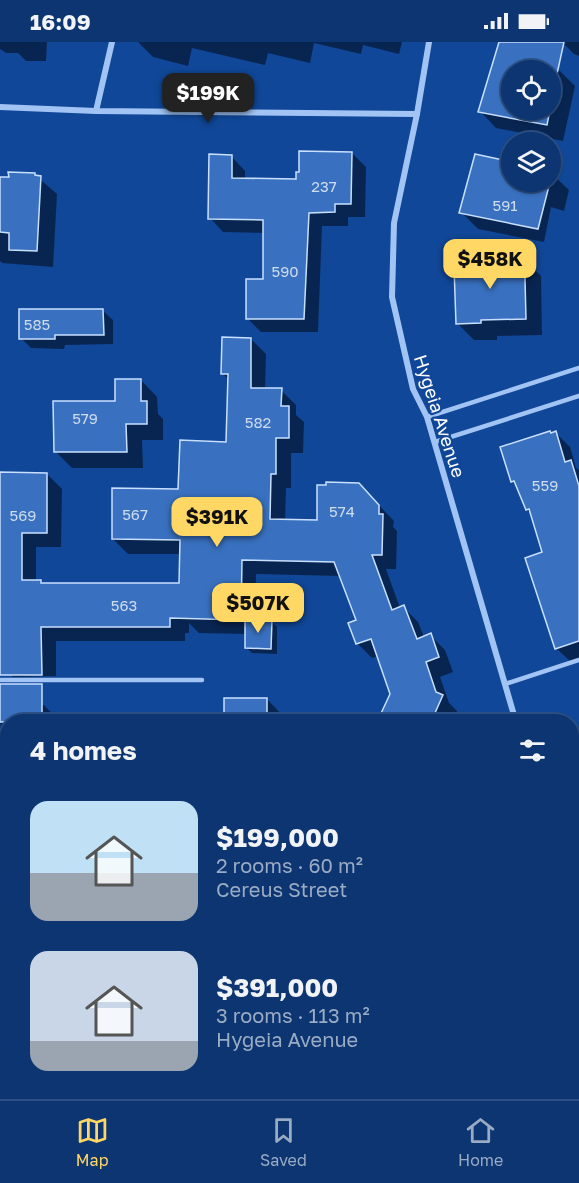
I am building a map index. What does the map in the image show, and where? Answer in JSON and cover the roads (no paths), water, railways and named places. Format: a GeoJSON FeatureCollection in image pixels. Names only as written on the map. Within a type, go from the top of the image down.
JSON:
{"type":"FeatureCollection","features":[{"type":"Feature","properties":{"kind":"street"},"geometry":{"type":"LineString","coordinates":[[96,111],[112,42]]}},
{"type":"Feature","properties":{"kind":"street","name":"Hygeia Avenue"},"geometry":{"type":"LineString","coordinates":[[429,42],[417,114],[394,223],[392,297],[412,389],[427,417],[435,442],[514,714]]}},
{"type":"Feature","properties":{"kind":"street"},"geometry":{"type":"LineString","coordinates":[[0,106],[96,111],[417,114]]}},
{"type":"Feature","properties":{"kind":"lane"},"geometry":{"type":"LineString","coordinates":[[427,417],[579,368]]}},
{"type":"Feature","properties":{"kind":"lane"},"geometry":{"type":"LineString","coordinates":[[435,442],[579,396]]}},
{"type":"Feature","properties":{"kind":"lane"},"geometry":{"type":"LineString","coordinates":[[505,684],[579,660]]}},
{"type":"Feature","properties":{"kind":"lane"},"geometry":{"type":"LineString","coordinates":[[0,680],[202,680]]}}]}
